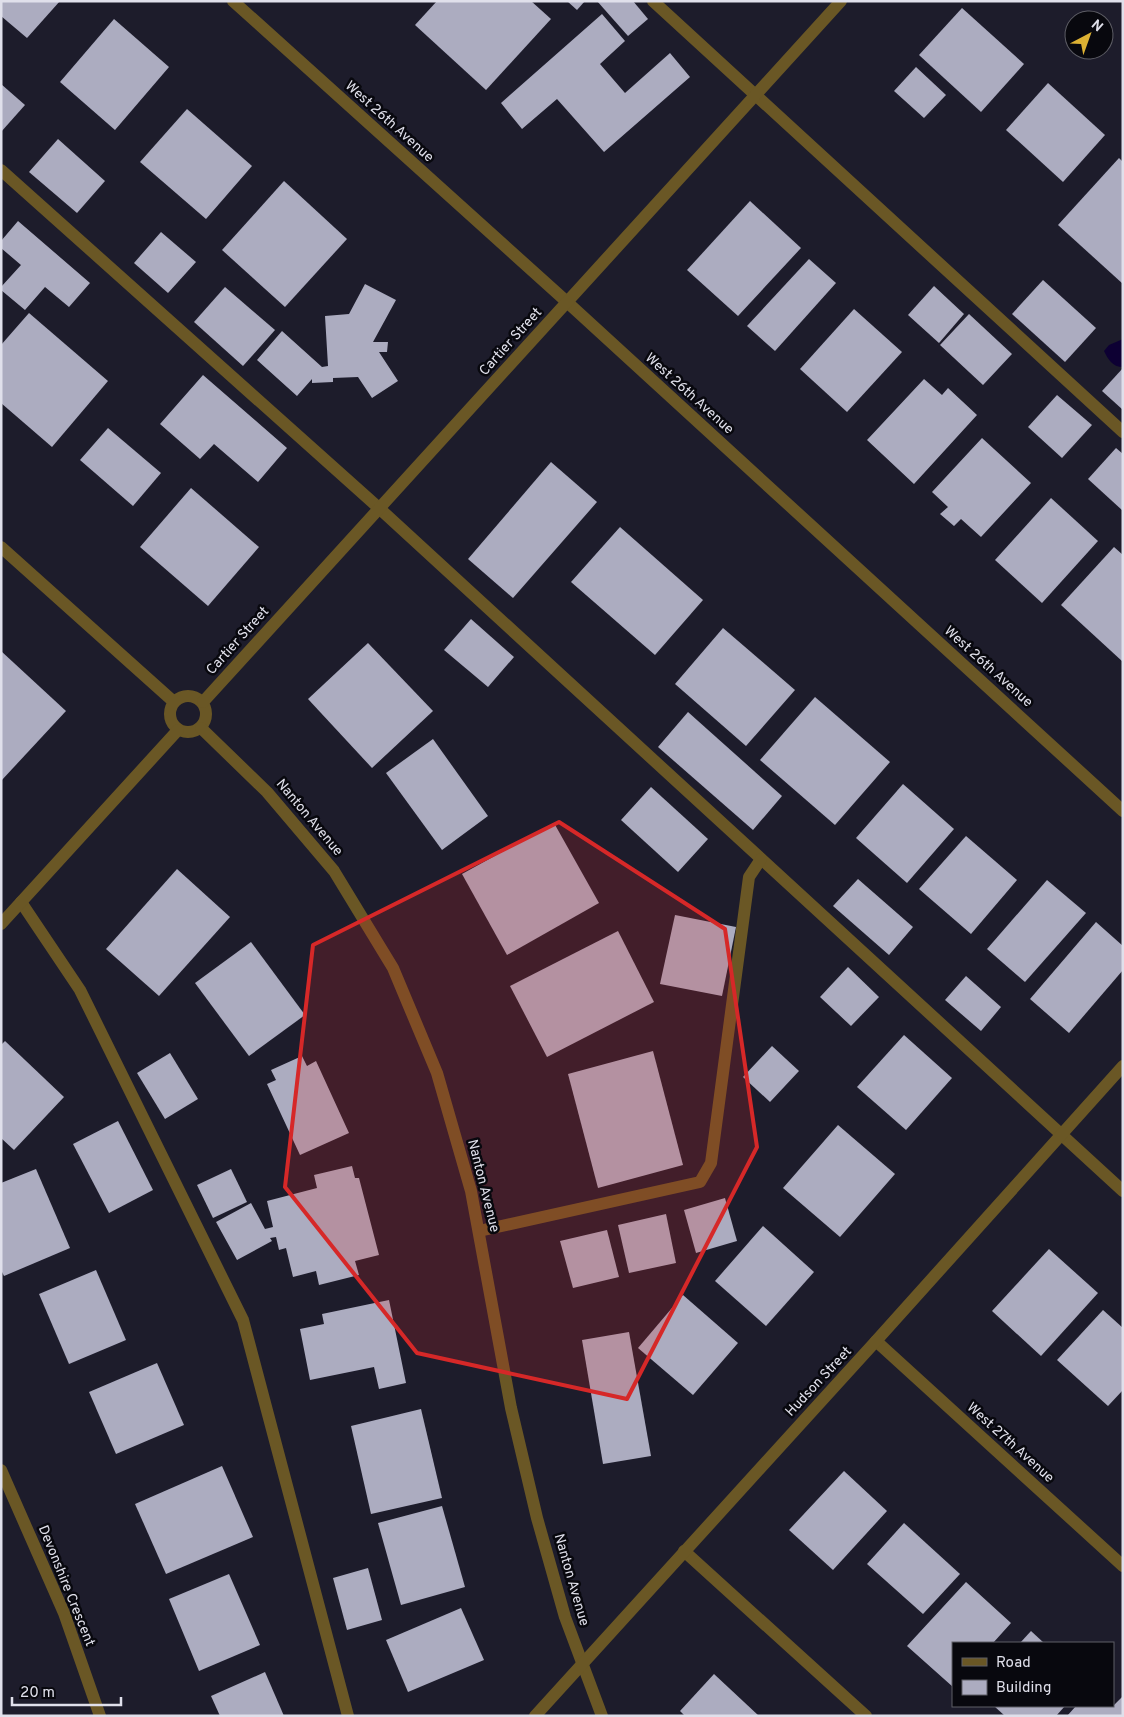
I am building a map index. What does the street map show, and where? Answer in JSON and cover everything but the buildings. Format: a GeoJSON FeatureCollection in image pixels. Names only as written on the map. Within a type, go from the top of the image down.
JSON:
{"type":"FeatureCollection","features":[{"type":"Feature","properties":{"kind":"street","name":"West 26th Avenue"},"geometry":{"type":"LineString","coordinates":[[233,1],[568,302],[1123,811]]}},
{"type":"Feature","properties":{"kind":"street"},"geometry":{"type":"LineString","coordinates":[[653,1],[1123,432]]}},
{"type":"Feature","properties":{"kind":"street","name":"Cartier Street"},"geometry":{"type":"LineString","coordinates":[[203,702],[841,1]]}},
{"type":"Feature","properties":{"kind":"street"},"geometry":{"type":"LineString","coordinates":[[1,170],[380,509],[1123,1191]]}},
{"type":"Feature","properties":{"kind":"street"},"geometry":{"type":"LineString","coordinates":[[1,547],[174,702]]}},
{"type":"Feature","properties":{"kind":"street"},"geometry":{"type":"LineString","coordinates":[[188,696],[203,702],[207,718],[201,728],[184,733],[173,726],[170,714],[174,702],[188,696]]}},
{"type":"Feature","properties":{"kind":"street","name":"Nanton Avenue"},"geometry":{"type":"LineString","coordinates":[[201,728],[267,792],[334,871],[393,968],[437,1074],[471,1191],[511,1408],[537,1518],[565,1617],[602,1716]]}},
{"type":"Feature","properties":{"kind":"street"},"geometry":{"type":"LineString","coordinates":[[1,924],[178,730]]}},
{"type":"Feature","properties":{"kind":"street"},"geometry":{"type":"LineString","coordinates":[[479,1231],[700,1182],[711,1163],[749,877],[761,859]]}},
{"type":"Feature","properties":{"kind":"street"},"geometry":{"type":"LineString","coordinates":[[21,902],[80,990],[243,1320],[348,1716]]}},
{"type":"Feature","properties":{"kind":"street","name":"Hudson Street"},"geometry":{"type":"LineString","coordinates":[[535,1716],[1123,1066]]}},
{"type":"Feature","properties":{"kind":"street","name":"West 27th Avenue"},"geometry":{"type":"LineString","coordinates":[[876,1341],[1123,1566]]}},
{"type":"Feature","properties":{"kind":"street","name":"Devonshire Crescent"},"geometry":{"type":"LineString","coordinates":[[1,1470],[64,1613],[100,1716]]}},
{"type":"Feature","properties":{"kind":"street"},"geometry":{"type":"LineString","coordinates":[[684,1551],[866,1716]]}},
{"type":"Feature","properties":{"kind":"highlighted area"},"geometry":{"type":"Polygon","coordinates":[[[559,822],[725,929],[757,1147],[627,1399],[417,1353],[285,1187],[313,945],[559,822]]]}},
{"type":"Feature","properties":{"kind":"shaded area"},"geometry":{"type":"Polygon","coordinates":[[[1123,339],[1123,367],[1119,367],[1109,360],[1104,351],[1109,345],[1123,339]]]}}]}
